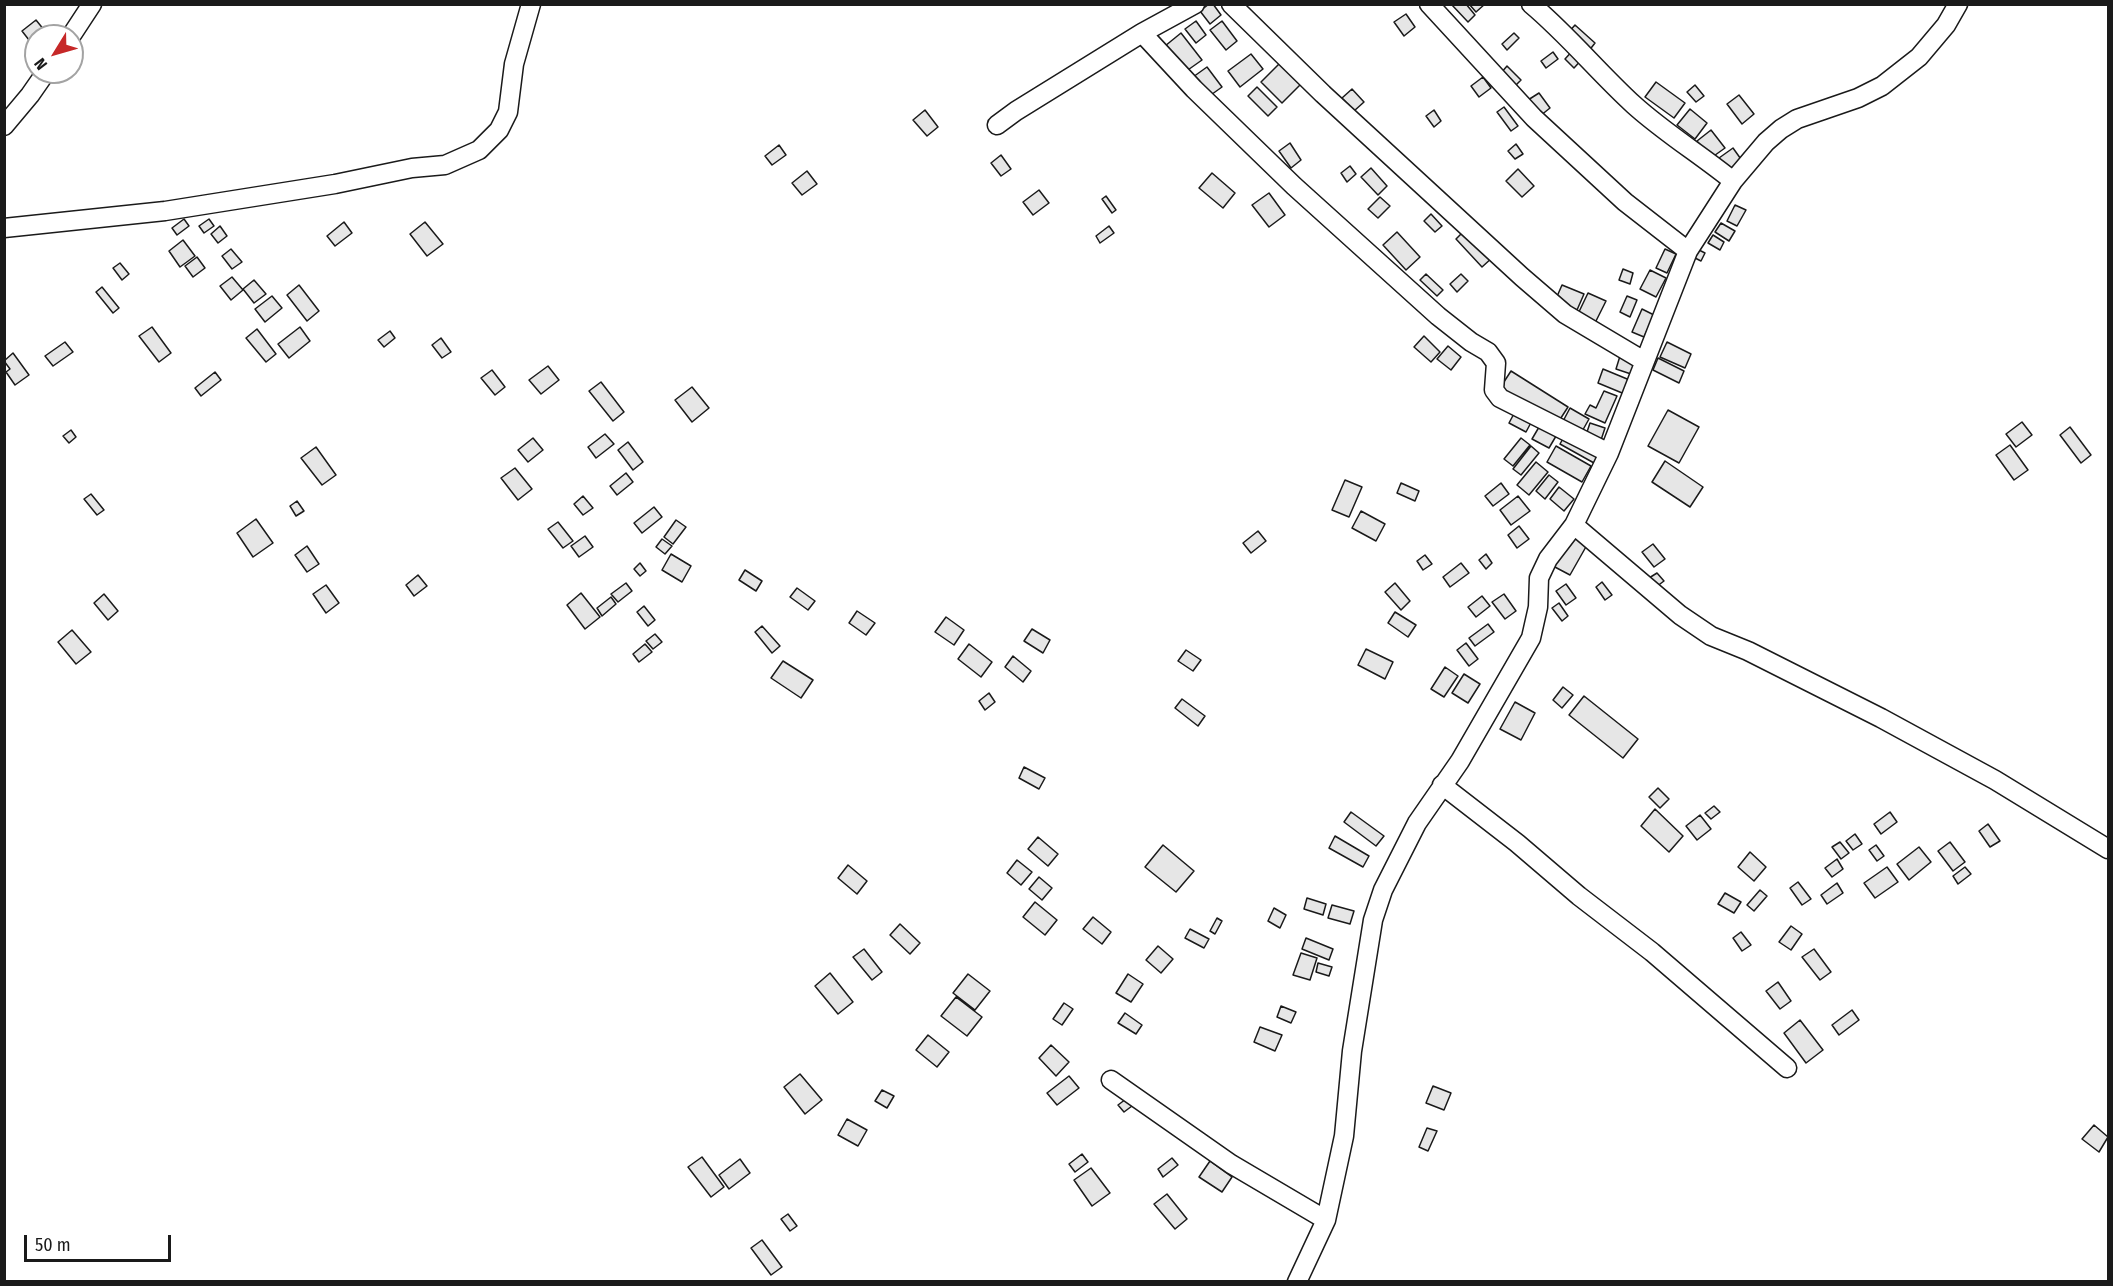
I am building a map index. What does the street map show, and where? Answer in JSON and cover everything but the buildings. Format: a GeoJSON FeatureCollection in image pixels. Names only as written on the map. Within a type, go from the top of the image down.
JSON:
{"type":"FeatureCollection","features":[{"type":"Feature","properties":{"kind":"street"},"geometry":{"type":"LineString","coordinates":[[78,24],[92,4]]}},
{"type":"Feature","properties":{"kind":"street"},"geometry":{"type":"LineString","coordinates":[[4,228],[165,211],[335,184],[412,168],[445,165],[479,150],[499,130],[508,112],[514,64],[531,4]]}},
{"type":"Feature","properties":{"kind":"street"},"geometry":{"type":"LineString","coordinates":[[997,125],[1142,33],[1196,4]]}},
{"type":"Feature","properties":{"kind":"street"},"geometry":{"type":"LineString","coordinates":[[1231,4],[1323,94],[1556,307],[1644,361]]}},
{"type":"Feature","properties":{"kind":"street"},"geometry":{"type":"LineString","coordinates":[[1429,4],[1534,118],[1625,202],[1688,251]]}},
{"type":"Feature","properties":{"kind":"street"},"geometry":{"type":"LineString","coordinates":[[1531,4],[1578,47],[1636,107],[1733,182]]}},
{"type":"Feature","properties":{"kind":"street"},"geometry":{"type":"LineString","coordinates":[[1297,1281],[1326,1220],[1344,1136],[1352,1051],[1372,920],[1383,890],[1416,823],[1460,761],[1531,638],[1538,607],[1539,578],[1548,558],[1574,525],[1609,453],[1688,251],[1733,182],[1766,142],[1797,119],[1858,98],[1882,86],[1919,57],[1946,25],[1958,4]]}},
{"type":"Feature","properties":{"kind":"street"},"geometry":{"type":"LineString","coordinates":[[1142,33],[1194,89],[1294,186],[1438,316],[1471,342],[1488,352],[1496,363],[1494,390],[1500,398],[1609,453]]}},
{"type":"Feature","properties":{"kind":"street"},"geometry":{"type":"LineString","coordinates":[[4,126],[38,84]]}},
{"type":"Feature","properties":{"kind":"street"},"geometry":{"type":"LineString","coordinates":[[1574,525],[1680,615],[1711,636],[1748,651],[1881,718],[1995,780],[2108,848]]}},
{"type":"Feature","properties":{"kind":"street"},"geometry":{"type":"LineString","coordinates":[[1442,785],[1652,952],[1787,1068]]}},
{"type":"Feature","properties":{"kind":"street"},"geometry":{"type":"LineString","coordinates":[[1111,1080],[1231,1164],[1326,1220]]}}]}
